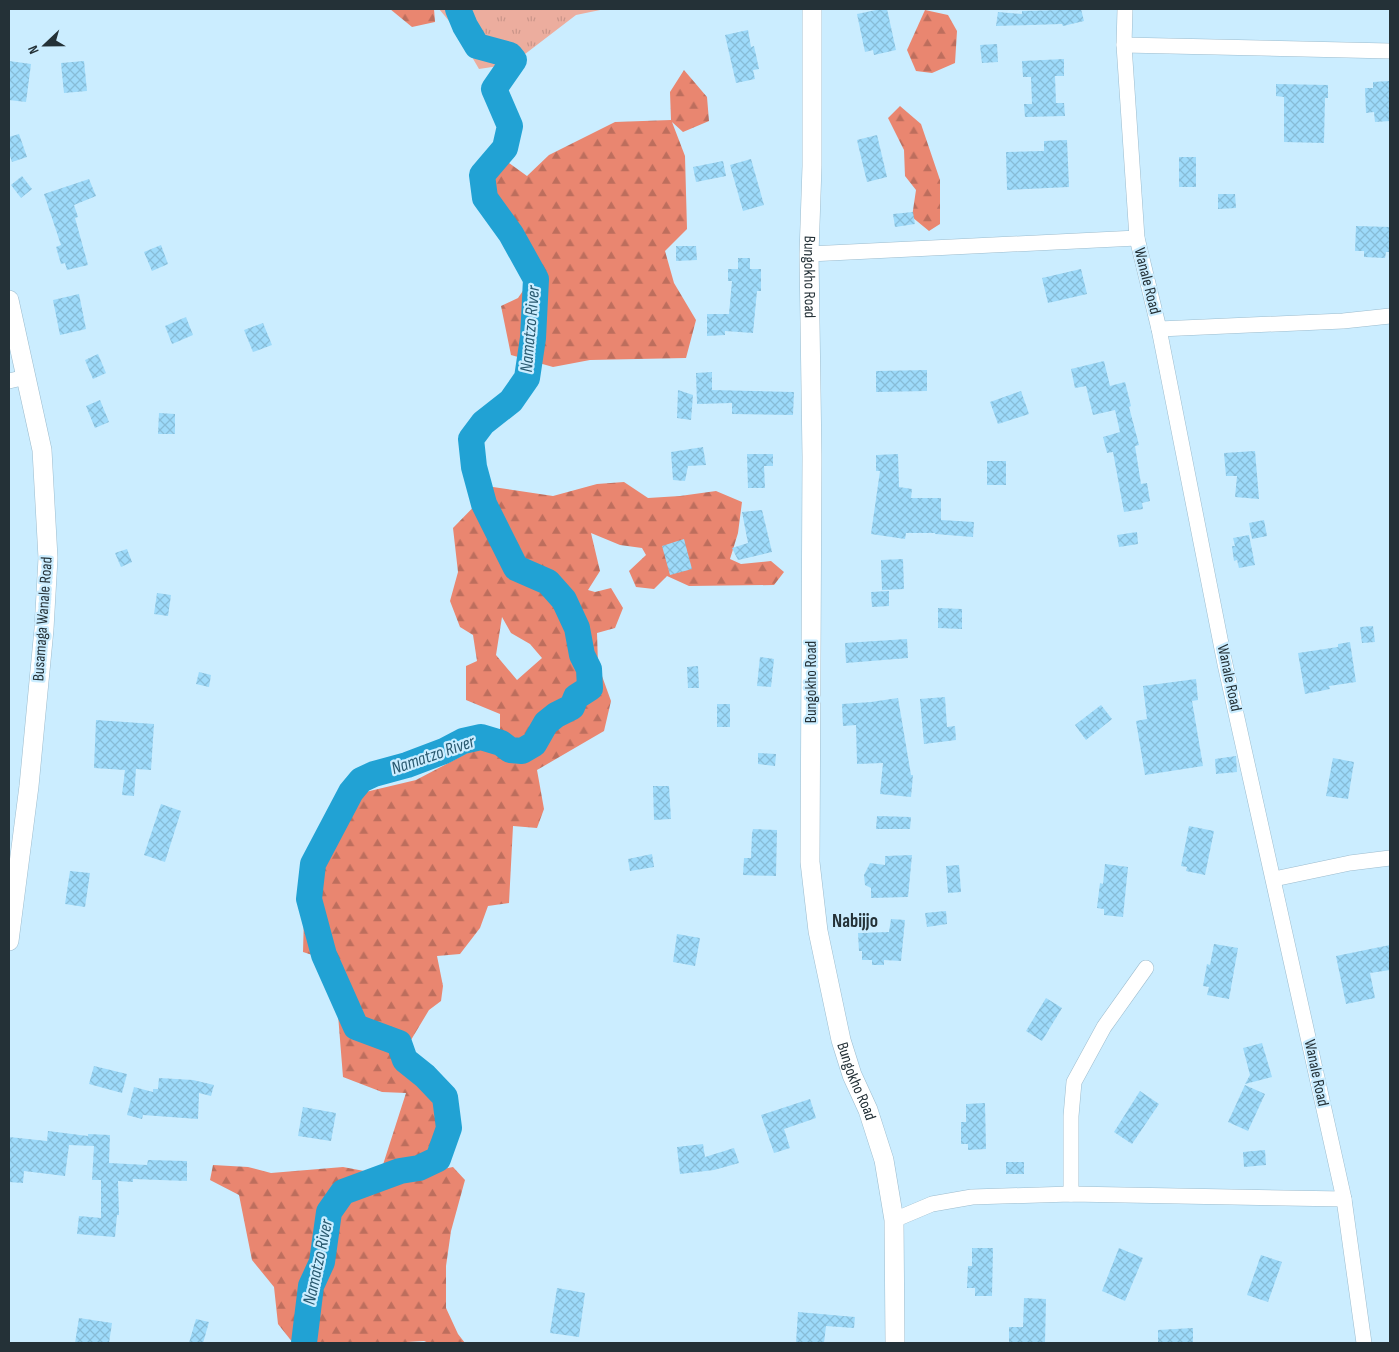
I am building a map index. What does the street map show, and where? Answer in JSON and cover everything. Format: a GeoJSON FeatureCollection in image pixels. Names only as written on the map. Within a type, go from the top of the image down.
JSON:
{"type":"FeatureCollection","features":[{"type":"Feature","properties":{"kind":"street","name":"Bungokho Road"},"geometry":{"type":"LineString","coordinates":[[812,9],[812,166],[809,254],[812,457],[810,862],[818,931],[841,1040],[852,1075],[868,1110],[884,1160],[894,1220],[895,1343]]}},
{"type":"Feature","properties":{"kind":"street","name":"Wanale Road"},"geometry":{"type":"LineString","coordinates":[[1125,9],[1124,45],[1137,238],[1159,329],[1225,664],[1344,1199],[1364,1343]]}},
{"type":"Feature","properties":{"kind":"street"},"geometry":{"type":"LineString","coordinates":[[1124,45],[1390,51]]}},
{"type":"Feature","properties":{"kind":"street"},"geometry":{"type":"LineString","coordinates":[[809,254],[1137,238]]}},
{"type":"Feature","properties":{"kind":"street","name":"Busamaga Wanale Road"},"geometry":{"type":"LineString","coordinates":[[9,300],[17,379],[42,450],[48,558],[44,629],[29,786],[9,941]]}},
{"type":"Feature","properties":{"kind":"street"},"geometry":{"type":"LineString","coordinates":[[1159,329],[1342,321],[1390,316]]}},
{"type":"Feature","properties":{"kind":"street"},"geometry":{"type":"LineString","coordinates":[[1274,879],[1350,863],[1390,858]]}},
{"type":"Feature","properties":{"kind":"street"},"geometry":{"type":"LineString","coordinates":[[1071,1194],[1071,1116],[1074,1082],[1104,1027],[1146,968]]}},
{"type":"Feature","properties":{"kind":"street"},"geometry":{"type":"LineString","coordinates":[[894,1220],[932,1204],[972,1197],[1071,1194],[1344,1199]]}},
{"type":"Feature","properties":{"kind":"green space"},"geometry":{"type":"Polygon","coordinates":[[[390,9],[434,9],[435,22],[412,27],[390,9]]]}},
{"type":"Feature","properties":{"kind":"green space"},"geometry":{"type":"Polygon","coordinates":[[[439,9],[605,9],[576,15],[512,64],[479,69],[455,28],[439,9]]]}},
{"type":"Feature","properties":{"kind":"green space"},"geometry":{"type":"Polygon","coordinates":[[[925,10],[948,15],[957,31],[955,63],[932,73],[916,71],[907,50],[925,10]]]}},
{"type":"Feature","properties":{"kind":"green space"},"geometry":{"type":"Polygon","coordinates":[[[684,70],[707,97],[709,121],[683,132],[672,122],[685,156],[687,229],[665,251],[674,283],[696,320],[686,358],[590,360],[553,367],[511,355],[501,306],[518,298],[529,282],[511,215],[474,182],[491,150],[527,176],[549,155],[615,122],[671,120],[670,92],[684,70]]]}},
{"type":"Feature","properties":{"kind":"green space"},"geometry":{"type":"Polygon","coordinates":[[[900,106],[921,124],[940,180],[940,224],[929,231],[912,217],[916,190],[905,176],[904,150],[888,118],[900,106]]]}},
{"type":"Feature","properties":{"kind":"green space"},"geometry":{"type":"Polygon","coordinates":[[[624,482],[648,498],[716,491],[742,502],[738,533],[730,559],[741,564],[771,561],[784,572],[774,585],[689,586],[667,576],[654,589],[636,587],[629,571],[646,555],[642,548],[620,545],[591,533],[600,571],[588,590],[595,592],[611,588],[623,608],[615,628],[597,633],[598,665],[611,701],[604,731],[537,770],[544,809],[537,828],[513,826],[509,903],[488,906],[480,928],[460,954],[437,956],[443,986],[441,1001],[429,1010],[411,1040],[413,1060],[439,1081],[450,1095],[454,1108],[454,1122],[450,1150],[430,1156],[404,1177],[453,1167],[465,1180],[451,1231],[446,1266],[446,1308],[458,1334],[465,1343],[429,1343],[424,1341],[293,1343],[278,1324],[274,1287],[252,1260],[239,1195],[210,1180],[213,1165],[248,1167],[271,1173],[343,1167],[380,1174],[406,1093],[382,1092],[343,1077],[337,1002],[337,963],[303,952],[305,881],[310,858],[326,824],[357,794],[416,780],[500,736],[500,714],[466,700],[466,666],[477,661],[473,635],[460,627],[450,601],[458,572],[453,528],[493,487],[553,496],[597,484],[624,482]],[[502,617],[496,655],[517,680],[542,658],[530,644],[511,633],[502,617]]]}},
{"type":"Feature","properties":{"kind":"building"},"geometry":{"type":"Polygon","coordinates":[[[887,9],[896,50],[874,55],[873,50],[865,52],[857,14],[887,9]]]}},
{"type":"Feature","properties":{"kind":"building"},"geometry":{"type":"Polygon","coordinates":[[[1081,9],[1084,21],[1063,26],[1062,24],[996,26],[998,12],[1022,14],[1022,11],[1081,9]]]}},
{"type":"Feature","properties":{"kind":"building"},"geometry":{"type":"Polygon","coordinates":[[[748,30],[751,47],[754,46],[759,69],[753,70],[755,79],[736,83],[725,35],[748,30]]]}},
{"type":"Feature","properties":{"kind":"building"},"geometry":{"type":"Polygon","coordinates":[[[997,44],[998,62],[982,63],[980,45],[997,44]]]}},
{"type":"Feature","properties":{"kind":"building"},"geometry":{"type":"Polygon","coordinates":[[[1064,59],[1064,76],[1055,76],[1056,103],[1064,103],[1065,116],[1025,117],[1024,104],[1032,104],[1031,77],[1023,77],[1022,61],[1064,59]]]}},
{"type":"Feature","properties":{"kind":"building"},"geometry":{"type":"Polygon","coordinates":[[[9,61],[31,64],[26,102],[9,100],[9,61]]]}},
{"type":"Feature","properties":{"kind":"building"},"geometry":{"type":"Polygon","coordinates":[[[84,61],[87,91],[64,93],[61,63],[84,61]]]}},
{"type":"Feature","properties":{"kind":"building"},"geometry":{"type":"Polygon","coordinates":[[[1390,81],[1390,121],[1375,122],[1374,112],[1366,113],[1365,88],[1373,88],[1373,82],[1390,81]]]}},
{"type":"Feature","properties":{"kind":"building"},"geometry":{"type":"Polygon","coordinates":[[[1276,84],[1328,85],[1328,98],[1325,98],[1324,143],[1284,142],[1284,97],[1276,96],[1276,84]]]}},
{"type":"Feature","properties":{"kind":"building"},"geometry":{"type":"Polygon","coordinates":[[[19,134],[27,157],[12,162],[9,153],[9,137],[19,134]]]}},
{"type":"Feature","properties":{"kind":"building"},"geometry":{"type":"Polygon","coordinates":[[[877,135],[887,177],[867,182],[857,140],[877,135]]]}},
{"type":"Feature","properties":{"kind":"building"},"geometry":{"type":"Polygon","coordinates":[[[1067,140],[1069,187],[1007,190],[1006,152],[1044,151],[1044,141],[1067,140]]]}},
{"type":"Feature","properties":{"kind":"building"},"geometry":{"type":"Polygon","coordinates":[[[1179,157],[1196,157],[1196,187],[1179,187],[1179,157]]]}},
{"type":"Feature","properties":{"kind":"building"},"geometry":{"type":"Polygon","coordinates":[[[751,159],[764,205],[743,211],[730,165],[751,159]]]}},
{"type":"Feature","properties":{"kind":"building"},"geometry":{"type":"Polygon","coordinates":[[[723,161],[726,176],[696,182],[693,167],[723,161]]]}},
{"type":"Feature","properties":{"kind":"building"},"geometry":{"type":"Polygon","coordinates":[[[22,176],[32,189],[21,198],[11,185],[22,176]]]}},
{"type":"Feature","properties":{"kind":"building"},"geometry":{"type":"Polygon","coordinates":[[[89,179],[96,196],[74,205],[78,217],[75,218],[88,265],[67,270],[65,263],[61,264],[56,247],[61,245],[44,194],[89,179]]]}},
{"type":"Feature","properties":{"kind":"building"},"geometry":{"type":"Polygon","coordinates":[[[1218,194],[1235,194],[1236,208],[1218,209],[1218,194]]]}},
{"type":"Feature","properties":{"kind":"building"},"geometry":{"type":"Polygon","coordinates":[[[913,212],[915,224],[895,227],[893,214],[913,212]]]}},
{"type":"Feature","properties":{"kind":"building"},"geometry":{"type":"Polygon","coordinates":[[[1356,226],[1390,227],[1390,252],[1386,252],[1385,258],[1364,257],[1364,251],[1355,251],[1356,226]]]}},
{"type":"Feature","properties":{"kind":"building"},"geometry":{"type":"Polygon","coordinates":[[[161,245],[168,264],[152,271],[144,252],[161,245]]]}},
{"type":"Feature","properties":{"kind":"building"},"geometry":{"type":"Polygon","coordinates":[[[676,246],[696,246],[697,260],[676,261],[676,246]]]}},
{"type":"Feature","properties":{"kind":"building"},"geometry":{"type":"Polygon","coordinates":[[[738,258],[750,258],[750,269],[761,269],[761,291],[757,291],[753,333],[725,331],[725,335],[707,336],[707,314],[729,314],[732,281],[728,281],[728,269],[738,269],[738,258]]]}},
{"type":"Feature","properties":{"kind":"building"},"geometry":{"type":"Polygon","coordinates":[[[1081,269],[1087,294],[1048,303],[1042,278],[1081,269]]]}},
{"type":"Feature","properties":{"kind":"building"},"geometry":{"type":"Polygon","coordinates":[[[79,294],[86,329],[60,335],[53,300],[79,294]]]}},
{"type":"Feature","properties":{"kind":"building"},"geometry":{"type":"Polygon","coordinates":[[[186,317],[193,335],[172,344],[165,326],[186,317]]]}},
{"type":"Feature","properties":{"kind":"building"},"geometry":{"type":"Polygon","coordinates":[[[263,323],[272,345],[253,352],[244,330],[263,323]]]}},
{"type":"Feature","properties":{"kind":"building"},"geometry":{"type":"Polygon","coordinates":[[[98,354],[106,373],[93,379],[85,360],[98,354]]]}},
{"type":"Feature","properties":{"kind":"building"},"geometry":{"type":"Polygon","coordinates":[[[1104,361],[1110,386],[1125,382],[1131,406],[1129,407],[1139,445],[1135,446],[1141,484],[1147,483],[1150,501],[1142,503],[1143,509],[1124,512],[1113,452],[1107,453],[1103,437],[1120,432],[1115,410],[1093,415],[1086,386],[1075,388],[1071,369],[1104,361]]]}},
{"type":"Feature","properties":{"kind":"building"},"geometry":{"type":"Polygon","coordinates":[[[927,370],[927,391],[876,392],[876,371],[927,370]]]}},
{"type":"Feature","properties":{"kind":"building"},"geometry":{"type":"Polygon","coordinates":[[[712,372],[712,390],[794,392],[793,415],[732,414],[732,403],[697,404],[696,373],[712,372]]]}},
{"type":"Feature","properties":{"kind":"building"},"geometry":{"type":"Polygon","coordinates":[[[678,390],[693,395],[691,420],[677,418],[678,390]]]}},
{"type":"Feature","properties":{"kind":"building"},"geometry":{"type":"Polygon","coordinates":[[[1021,391],[1029,414],[998,424],[990,402],[1021,391]]]}},
{"type":"Feature","properties":{"kind":"building"},"geometry":{"type":"Polygon","coordinates":[[[100,400],[109,422],[95,428],[86,406],[100,400]]]}},
{"type":"Feature","properties":{"kind":"building"},"geometry":{"type":"Polygon","coordinates":[[[159,413],[175,414],[175,434],[158,434],[159,413]]]}},
{"type":"Feature","properties":{"kind":"building"},"geometry":{"type":"Polygon","coordinates":[[[703,447],[706,465],[688,466],[685,481],[673,480],[671,452],[703,447]]]}},
{"type":"Feature","properties":{"kind":"building"},"geometry":{"type":"Polygon","coordinates":[[[1255,451],[1259,499],[1235,497],[1237,476],[1226,476],[1224,453],[1255,451]]]}},
{"type":"Feature","properties":{"kind":"building"},"geometry":{"type":"Polygon","coordinates":[[[747,454],[773,454],[773,466],[764,466],[765,488],[748,488],[747,454]]]}},
{"type":"Feature","properties":{"kind":"building"},"geometry":{"type":"Polygon","coordinates":[[[898,454],[899,487],[912,489],[911,498],[941,498],[941,520],[974,522],[973,537],[935,533],[906,533],[905,539],[871,534],[880,471],[876,471],[876,455],[898,454]]]}},
{"type":"Feature","properties":{"kind":"building"},"geometry":{"type":"Polygon","coordinates":[[[987,461],[1006,461],[1006,485],[987,485],[987,461]]]}},
{"type":"Feature","properties":{"kind":"building"},"geometry":{"type":"Polygon","coordinates":[[[762,510],[772,552],[738,560],[732,548],[748,543],[742,512],[762,510]]]}},
{"type":"Feature","properties":{"kind":"building"},"geometry":{"type":"Polygon","coordinates":[[[1264,520],[1267,536],[1252,539],[1249,523],[1264,520]]]}},
{"type":"Feature","properties":{"kind":"building"},"geometry":{"type":"Polygon","coordinates":[[[1137,532],[1138,544],[1119,547],[1117,535],[1137,532]]]}},
{"type":"Feature","properties":{"kind":"building"},"geometry":{"type":"Polygon","coordinates":[[[1249,535],[1255,565],[1239,568],[1237,560],[1234,561],[1232,546],[1235,546],[1233,538],[1249,535]]]}},
{"type":"Feature","properties":{"kind":"building"},"geometry":{"type":"Polygon","coordinates":[[[684,539],[692,569],[670,575],[662,546],[684,539]]]}},
{"type":"Feature","properties":{"kind":"building"},"geometry":{"type":"Polygon","coordinates":[[[127,549],[132,562],[121,567],[115,553],[127,549]]]}},
{"type":"Feature","properties":{"kind":"building"},"geometry":{"type":"Polygon","coordinates":[[[903,559],[904,589],[882,590],[881,560],[903,559]]]}},
{"type":"Feature","properties":{"kind":"building"},"geometry":{"type":"Polygon","coordinates":[[[889,591],[889,606],[872,607],[871,592],[889,591]]]}},
{"type":"Feature","properties":{"kind":"building"},"geometry":{"type":"Polygon","coordinates":[[[157,593],[171,595],[168,616],[154,614],[157,593]]]}},
{"type":"Feature","properties":{"kind":"building"},"geometry":{"type":"Polygon","coordinates":[[[938,608],[962,609],[962,629],[938,628],[938,608]]]}},
{"type":"Feature","properties":{"kind":"building"},"geometry":{"type":"Polygon","coordinates":[[[1373,626],[1375,642],[1362,643],[1360,627],[1373,626]]]}},
{"type":"Feature","properties":{"kind":"building"},"geometry":{"type":"Polygon","coordinates":[[[907,639],[908,658],[846,663],[845,643],[907,639]]]}},
{"type":"Feature","properties":{"kind":"building"},"geometry":{"type":"Polygon","coordinates":[[[1350,642],[1356,682],[1329,686],[1330,689],[1305,694],[1298,653],[1338,647],[1338,644],[1350,642]]]}},
{"type":"Feature","properties":{"kind":"building"},"geometry":{"type":"Polygon","coordinates":[[[760,657],[774,659],[771,687],[757,686],[760,657]]]}},
{"type":"Feature","properties":{"kind":"building"},"geometry":{"type":"Polygon","coordinates":[[[698,666],[699,688],[688,688],[687,667],[698,666]]]}},
{"type":"Feature","properties":{"kind":"building"},"geometry":{"type":"Polygon","coordinates":[[[199,672],[211,675],[209,687],[196,684],[199,672]]]}},
{"type":"Feature","properties":{"kind":"building"},"geometry":{"type":"Polygon","coordinates":[[[1196,679],[1198,700],[1192,701],[1203,766],[1145,775],[1136,721],[1147,719],[1143,686],[1196,679]]]}},
{"type":"Feature","properties":{"kind":"building"},"geometry":{"type":"Polygon","coordinates":[[[945,697],[947,727],[955,726],[956,740],[924,744],[920,699],[945,697]]]}},
{"type":"Feature","properties":{"kind":"building"},"geometry":{"type":"Polygon","coordinates":[[[898,698],[911,775],[913,775],[911,797],[880,794],[883,763],[857,764],[856,725],[843,726],[842,704],[898,698]]]}},
{"type":"Feature","properties":{"kind":"building"},"geometry":{"type":"Polygon","coordinates":[[[717,704],[730,704],[730,727],[717,727],[717,704]]]}},
{"type":"Feature","properties":{"kind":"building"},"geometry":{"type":"Polygon","coordinates":[[[1101,705],[1112,719],[1086,740],[1075,725],[1101,705]]]}},
{"type":"Feature","properties":{"kind":"building"},"geometry":{"type":"Polygon","coordinates":[[[96,720],[154,724],[151,770],[136,769],[134,796],[122,795],[125,770],[94,768],[96,720]]]}},
{"type":"Feature","properties":{"kind":"building"},"geometry":{"type":"Polygon","coordinates":[[[758,753],[776,754],[775,766],[758,764],[758,753]]]}},
{"type":"Feature","properties":{"kind":"building"},"geometry":{"type":"Polygon","coordinates":[[[1236,756],[1237,772],[1216,774],[1215,759],[1236,756]]]}},
{"type":"Feature","properties":{"kind":"building"},"geometry":{"type":"Polygon","coordinates":[[[1333,758],[1354,762],[1348,799],[1326,796],[1333,758]]]}},
{"type":"Feature","properties":{"kind":"building"},"geometry":{"type":"Polygon","coordinates":[[[653,786],[669,786],[671,819],[654,820],[653,786]]]}},
{"type":"Feature","properties":{"kind":"building"},"geometry":{"type":"Polygon","coordinates":[[[161,804],[181,811],[165,862],[144,855],[161,804]]]}},
{"type":"Feature","properties":{"kind":"building"},"geometry":{"type":"Polygon","coordinates":[[[877,816],[911,817],[910,829],[876,829],[877,816]]]}},
{"type":"Feature","properties":{"kind":"building"},"geometry":{"type":"Polygon","coordinates":[[[1189,826],[1214,831],[1205,875],[1186,871],[1187,867],[1181,866],[1189,826]]]}},
{"type":"Feature","properties":{"kind":"building"},"geometry":{"type":"Polygon","coordinates":[[[753,829],[777,830],[776,876],[743,875],[744,858],[751,858],[753,829]]]}},
{"type":"Feature","properties":{"kind":"building"},"geometry":{"type":"Polygon","coordinates":[[[652,854],[654,867],[630,871],[628,859],[652,854]]]}},
{"type":"Feature","properties":{"kind":"building"},"geometry":{"type":"Polygon","coordinates":[[[912,855],[908,897],[871,898],[871,888],[865,885],[864,875],[870,863],[885,865],[885,856],[912,855]]]}},
{"type":"Feature","properties":{"kind":"building"},"geometry":{"type":"Polygon","coordinates":[[[1105,864],[1128,867],[1123,917],[1104,915],[1104,909],[1097,908],[1100,883],[1103,884],[1105,864]]]}},
{"type":"Feature","properties":{"kind":"building"},"geometry":{"type":"Polygon","coordinates":[[[959,865],[961,892],[948,893],[946,866],[959,865]]]}},
{"type":"Feature","properties":{"kind":"building"},"geometry":{"type":"Polygon","coordinates":[[[70,871],[90,873],[85,907],[65,904],[70,871]]]}},
{"type":"Feature","properties":{"kind":"building"},"geometry":{"type":"Polygon","coordinates":[[[946,911],[947,924],[927,927],[925,913],[946,911]]]}},
{"type":"Feature","properties":{"kind":"building"},"geometry":{"type":"Polygon","coordinates":[[[891,919],[905,920],[901,961],[884,960],[884,965],[872,965],[872,960],[862,960],[862,951],[859,951],[858,933],[889,932],[891,919]]]}},
{"type":"Feature","properties":{"kind":"building"},"geometry":{"type":"Polygon","coordinates":[[[677,934],[700,938],[695,966],[673,962],[677,934]]]}},
{"type":"Feature","properties":{"kind":"building"},"geometry":{"type":"Polygon","coordinates":[[[1214,944],[1238,948],[1229,999],[1207,995],[1209,987],[1203,986],[1207,964],[1210,965],[1214,944]]]}},
{"type":"Feature","properties":{"kind":"building"},"geometry":{"type":"Polygon","coordinates":[[[1390,945],[1390,970],[1370,973],[1375,998],[1346,1004],[1336,956],[1390,945]]]}},
{"type":"Feature","properties":{"kind":"building"},"geometry":{"type":"Polygon","coordinates":[[[1046,998],[1062,1008],[1042,1041],[1026,1031],[1046,998]]]}},
{"type":"Feature","properties":{"kind":"building"},"geometry":{"type":"Polygon","coordinates":[[[1262,1043],[1272,1077],[1245,1084],[1250,1075],[1243,1048],[1262,1043]]]}},
{"type":"Feature","properties":{"kind":"building"},"geometry":{"type":"Polygon","coordinates":[[[94,1066],[127,1074],[122,1093],[89,1084],[94,1066]]]}},
{"type":"Feature","properties":{"kind":"building"},"geometry":{"type":"Polygon","coordinates":[[[159,1078],[193,1080],[214,1085],[211,1096],[199,1093],[198,1119],[143,1115],[142,1119],[127,1115],[134,1087],[153,1092],[153,1089],[158,1089],[159,1078]]]}},
{"type":"Feature","properties":{"kind":"building"},"geometry":{"type":"Polygon","coordinates":[[[1245,1085],[1265,1094],[1248,1131],[1228,1122],[1245,1085]]]}},
{"type":"Feature","properties":{"kind":"building"},"geometry":{"type":"Polygon","coordinates":[[[1140,1091],[1159,1104],[1132,1144],[1114,1132],[1140,1091]]]}},
{"type":"Feature","properties":{"kind":"building"},"geometry":{"type":"Polygon","coordinates":[[[810,1099],[816,1118],[784,1129],[790,1148],[774,1153],[761,1115],[810,1099]]]}},
{"type":"Feature","properties":{"kind":"building"},"geometry":{"type":"Polygon","coordinates":[[[985,1103],[986,1149],[968,1150],[968,1144],[961,1144],[961,1122],[966,1122],[966,1104],[985,1103]]]}},
{"type":"Feature","properties":{"kind":"building"},"geometry":{"type":"Polygon","coordinates":[[[303,1107],[336,1113],[331,1141],[298,1136],[303,1107]]]}},
{"type":"Feature","properties":{"kind":"building"},"geometry":{"type":"Polygon","coordinates":[[[48,1131],[88,1136],[88,1134],[110,1135],[109,1163],[147,1165],[148,1160],[187,1161],[187,1181],[133,1179],[133,1182],[118,1181],[119,1215],[117,1215],[115,1237],[77,1234],[79,1216],[101,1218],[101,1180],[92,1180],[94,1146],[69,1145],[65,1176],[24,1171],[23,1183],[9,1182],[9,1137],[47,1141],[48,1131]]]}},
{"type":"Feature","properties":{"kind":"building"},"geometry":{"type":"Polygon","coordinates":[[[703,1144],[705,1157],[734,1148],[739,1163],[714,1170],[680,1174],[677,1147],[703,1144]]]}},
{"type":"Feature","properties":{"kind":"building"},"geometry":{"type":"Polygon","coordinates":[[[1265,1150],[1266,1165],[1244,1167],[1243,1152],[1265,1150]]]}},
{"type":"Feature","properties":{"kind":"building"},"geometry":{"type":"Polygon","coordinates":[[[1006,1162],[1024,1162],[1024,1174],[1006,1174],[1006,1162]]]}},
{"type":"Feature","properties":{"kind":"building"},"geometry":{"type":"Polygon","coordinates":[[[972,1248],[993,1248],[992,1296],[975,1296],[975,1288],[967,1288],[968,1266],[972,1266],[972,1248]]]}},
{"type":"Feature","properties":{"kind":"building"},"geometry":{"type":"Polygon","coordinates":[[[1119,1248],[1143,1258],[1125,1301],[1102,1291],[1119,1248]]]}},
{"type":"Feature","properties":{"kind":"building"},"geometry":{"type":"Polygon","coordinates":[[[1261,1255],[1282,1262],[1268,1302],[1247,1295],[1261,1255]]]}},
{"type":"Feature","properties":{"kind":"building"},"geometry":{"type":"Polygon","coordinates":[[[557,1288],[585,1293],[579,1337],[550,1333],[557,1288]]]}},
{"type":"Feature","properties":{"kind":"building"},"geometry":{"type":"Polygon","coordinates":[[[1024,1298],[1046,1299],[1045,1343],[1009,1343],[1009,1327],[1023,1327],[1024,1298]]]}},
{"type":"Feature","properties":{"kind":"building"},"geometry":{"type":"Polygon","coordinates":[[[798,1312],[855,1317],[854,1328],[826,1326],[824,1343],[796,1343],[798,1312]]]}},
{"type":"Feature","properties":{"kind":"building"},"geometry":{"type":"Polygon","coordinates":[[[79,1318],[112,1323],[109,1343],[75,1343],[79,1318]]]}},
{"type":"Feature","properties":{"kind":"building"},"geometry":{"type":"Polygon","coordinates":[[[196,1319],[209,1322],[203,1343],[189,1343],[196,1319]]]}},
{"type":"Feature","properties":{"kind":"building"},"geometry":{"type":"Polygon","coordinates":[[[1193,1328],[1193,1343],[1158,1343],[1158,1330],[1193,1328]]]}},
{"type":"Feature","properties":{"kind":"waterway","name":"Namatzo River"},"geometry":{"type":"LineString","coordinates":[[304,1343],[311,1286],[322,1262],[329,1212],[343,1192],[400,1171],[419,1168],[438,1159],[449,1128],[445,1097],[425,1076],[405,1060],[399,1043],[356,1027],[324,955],[309,899],[313,864],[351,792],[361,780],[444,751],[463,741],[481,737],[501,743],[510,750],[522,751],[534,744],[546,723],[556,715],[572,707],[576,697],[590,688],[589,669],[582,655],[577,628],[564,600],[548,582],[516,568],[484,504],[474,467],[471,439],[483,423],[511,401],[527,378],[533,338],[536,279],[511,234],[485,198],[482,175],[505,148],[510,126],[494,89],[514,60],[510,55],[477,46],[465,26],[458,9]]}},
{"type":"Feature","properties":{"kind":"district","name":"Nabijjo"},"geometry":{"type":"Point","coordinates":[855,921]}}]}
